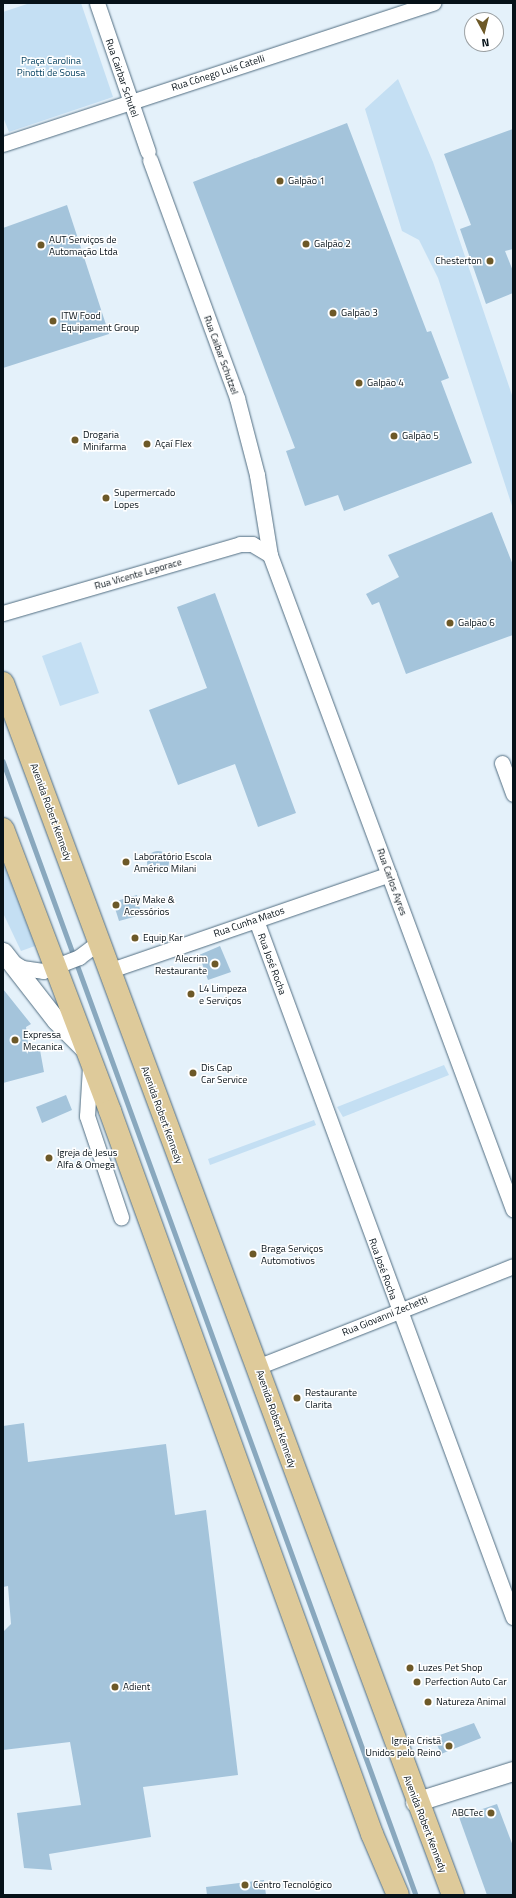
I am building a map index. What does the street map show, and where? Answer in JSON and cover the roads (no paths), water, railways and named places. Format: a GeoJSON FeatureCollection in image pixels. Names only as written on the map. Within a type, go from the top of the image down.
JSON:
{"type":"FeatureCollection","features":[{"type":"Feature","properties":{"kind":"main road","name":"Avenida Robert Kennedy"},"geometry":{"type":"LineString","coordinates":[[3,683],[95,945],[108,971],[257,1367],[415,1802],[453,1895]]}},
{"type":"Feature","properties":{"kind":"main road"},"geometry":{"type":"LineString","coordinates":[[3,829],[60,965],[88,1057],[391,1889]]}},
{"type":"Feature","properties":{"kind":"street","name":"Rua Cairbar Schutel"},"geometry":{"type":"LineString","coordinates":[[97,3],[128,101],[149,156]]}},
{"type":"Feature","properties":{"kind":"street","name":"Rua Cônego Luis Catelli"},"geometry":{"type":"LineString","coordinates":[[3,144],[128,101],[433,3]]}},
{"type":"Feature","properties":{"kind":"street","name":"Rua Caibar Schutzel"},"geometry":{"type":"LineString","coordinates":[[149,156],[237,398],[257,475],[270,555]]}},
{"type":"Feature","properties":{"kind":"street","name":"Rua Vicente Leporace"},"geometry":{"type":"LineString","coordinates":[[3,613],[240,544],[252,544],[270,555]]}},
{"type":"Feature","properties":{"kind":"street","name":"Rua Carlos Ayres"},"geometry":{"type":"LineString","coordinates":[[270,555],[513,1209]]}},
{"type":"Feature","properties":{"kind":"street"},"geometry":{"type":"LineString","coordinates":[[502,763],[513,794]]}},
{"type":"Feature","properties":{"kind":"street","name":"Rua Cunha Matos"},"geometry":{"type":"LineString","coordinates":[[108,971],[389,874]]}},
{"type":"Feature","properties":{"kind":"street","name":"Rua José Rocha"},"geometry":{"type":"LineString","coordinates":[[256,920],[398,1310],[513,1617]]}},
{"type":"Feature","properties":{"kind":"street"},"geometry":{"type":"LineString","coordinates":[[4,956],[32,970],[60,965],[95,945]]}},
{"type":"Feature","properties":{"kind":"street"},"geometry":{"type":"LineString","coordinates":[[4,956],[88,1057],[87,1116],[121,1217]]}},
{"type":"Feature","properties":{"kind":"street","name":"Rua Giovanni Zechetti"},"geometry":{"type":"LineString","coordinates":[[257,1367],[398,1310],[513,1266]]}},
{"type":"Feature","properties":{"kind":"street"},"geometry":{"type":"LineString","coordinates":[[415,1802],[513,1771]]}},
{"type":"Feature","properties":{"kind":"waterway"},"geometry":{"type":"LineString","coordinates":[[3,761],[416,1895]]}},
{"type":"Feature","properties":{"kind":"place","name":"Galpão 1"},"geometry":{"type":"Point","coordinates":[280,181]}},
{"type":"Feature","properties":{"kind":"place","name":"Galpão 2"},"geometry":{"type":"Point","coordinates":[306,244]}},
{"type":"Feature","properties":{"kind":"place","name":"AUT Serviços de Automação Ltda"},"geometry":{"type":"Point","coordinates":[41,245]}},
{"type":"Feature","properties":{"kind":"place","name":"Chesterton"},"geometry":{"type":"Point","coordinates":[490,261]}},
{"type":"Feature","properties":{"kind":"place","name":"Galpão 3"},"geometry":{"type":"Point","coordinates":[333,313]}},
{"type":"Feature","properties":{"kind":"place","name":"ITW Food Equipament Group"},"geometry":{"type":"Point","coordinates":[53,321]}},
{"type":"Feature","properties":{"kind":"place","name":"Galpão 4"},"geometry":{"type":"Point","coordinates":[359,383]}},
{"type":"Feature","properties":{"kind":"place","name":"Galpão 5"},"geometry":{"type":"Point","coordinates":[394,436]}},
{"type":"Feature","properties":{"kind":"place","name":"Drogaria Minifarma"},"geometry":{"type":"Point","coordinates":[75,440]}},
{"type":"Feature","properties":{"kind":"place","name":"Açaí Flex"},"geometry":{"type":"Point","coordinates":[147,444]}},
{"type":"Feature","properties":{"kind":"place","name":"Supermercado Lopes"},"geometry":{"type":"Point","coordinates":[106,498]}},
{"type":"Feature","properties":{"kind":"place","name":"Galpão 6"},"geometry":{"type":"Point","coordinates":[450,623]}},
{"type":"Feature","properties":{"kind":"place","name":"Laboratório Escola Américo Milani"},"geometry":{"type":"Point","coordinates":[126,862]}},
{"type":"Feature","properties":{"kind":"place","name":"Day Make & Acessórios"},"geometry":{"type":"Point","coordinates":[116,905]}},
{"type":"Feature","properties":{"kind":"place","name":"Equip Kar"},"geometry":{"type":"Point","coordinates":[135,938]}},
{"type":"Feature","properties":{"kind":"place","name":"Alecrim Restaurante"},"geometry":{"type":"Point","coordinates":[215,964]}},
{"type":"Feature","properties":{"kind":"place","name":"L4 Limpeza e Serviços"},"geometry":{"type":"Point","coordinates":[191,994]}},
{"type":"Feature","properties":{"kind":"place","name":"Expressa Mecanica"},"geometry":{"type":"Point","coordinates":[15,1040]}},
{"type":"Feature","properties":{"kind":"place","name":"Dis Cap Car Service"},"geometry":{"type":"Point","coordinates":[193,1073]}},
{"type":"Feature","properties":{"kind":"place","name":"Igreja de Jesus Alfa & Omega"},"geometry":{"type":"Point","coordinates":[49,1158]}},
{"type":"Feature","properties":{"kind":"place","name":"Braga Serviços Automotivos"},"geometry":{"type":"Point","coordinates":[253,1254]}},
{"type":"Feature","properties":{"kind":"place","name":"Restaurante Clarita"},"geometry":{"type":"Point","coordinates":[297,1398]}},
{"type":"Feature","properties":{"kind":"place","name":"Luzes Pet Shop"},"geometry":{"type":"Point","coordinates":[410,1668]}},
{"type":"Feature","properties":{"kind":"place","name":"Perfection Auto Car"},"geometry":{"type":"Point","coordinates":[417,1682]}},
{"type":"Feature","properties":{"kind":"place","name":"Adient"},"geometry":{"type":"Point","coordinates":[115,1687]}},
{"type":"Feature","properties":{"kind":"place","name":"Natureza Animal"},"geometry":{"type":"Point","coordinates":[428,1702]}},
{"type":"Feature","properties":{"kind":"place","name":"Igreja Cristã Unidos pelo Reino"},"geometry":{"type":"Point","coordinates":[449,1746]}},
{"type":"Feature","properties":{"kind":"place","name":"ABCTec"},"geometry":{"type":"Point","coordinates":[491,1813]}},
{"type":"Feature","properties":{"kind":"place","name":"Centro Tecnológico"},"geometry":{"type":"Point","coordinates":[245,1885]}},
{"type":"Feature","properties":{"kind":"park label","name":"Praça Carolina Pinotti de Sousa"},"geometry":{"type":"Point","coordinates":[51,66]}}]}
